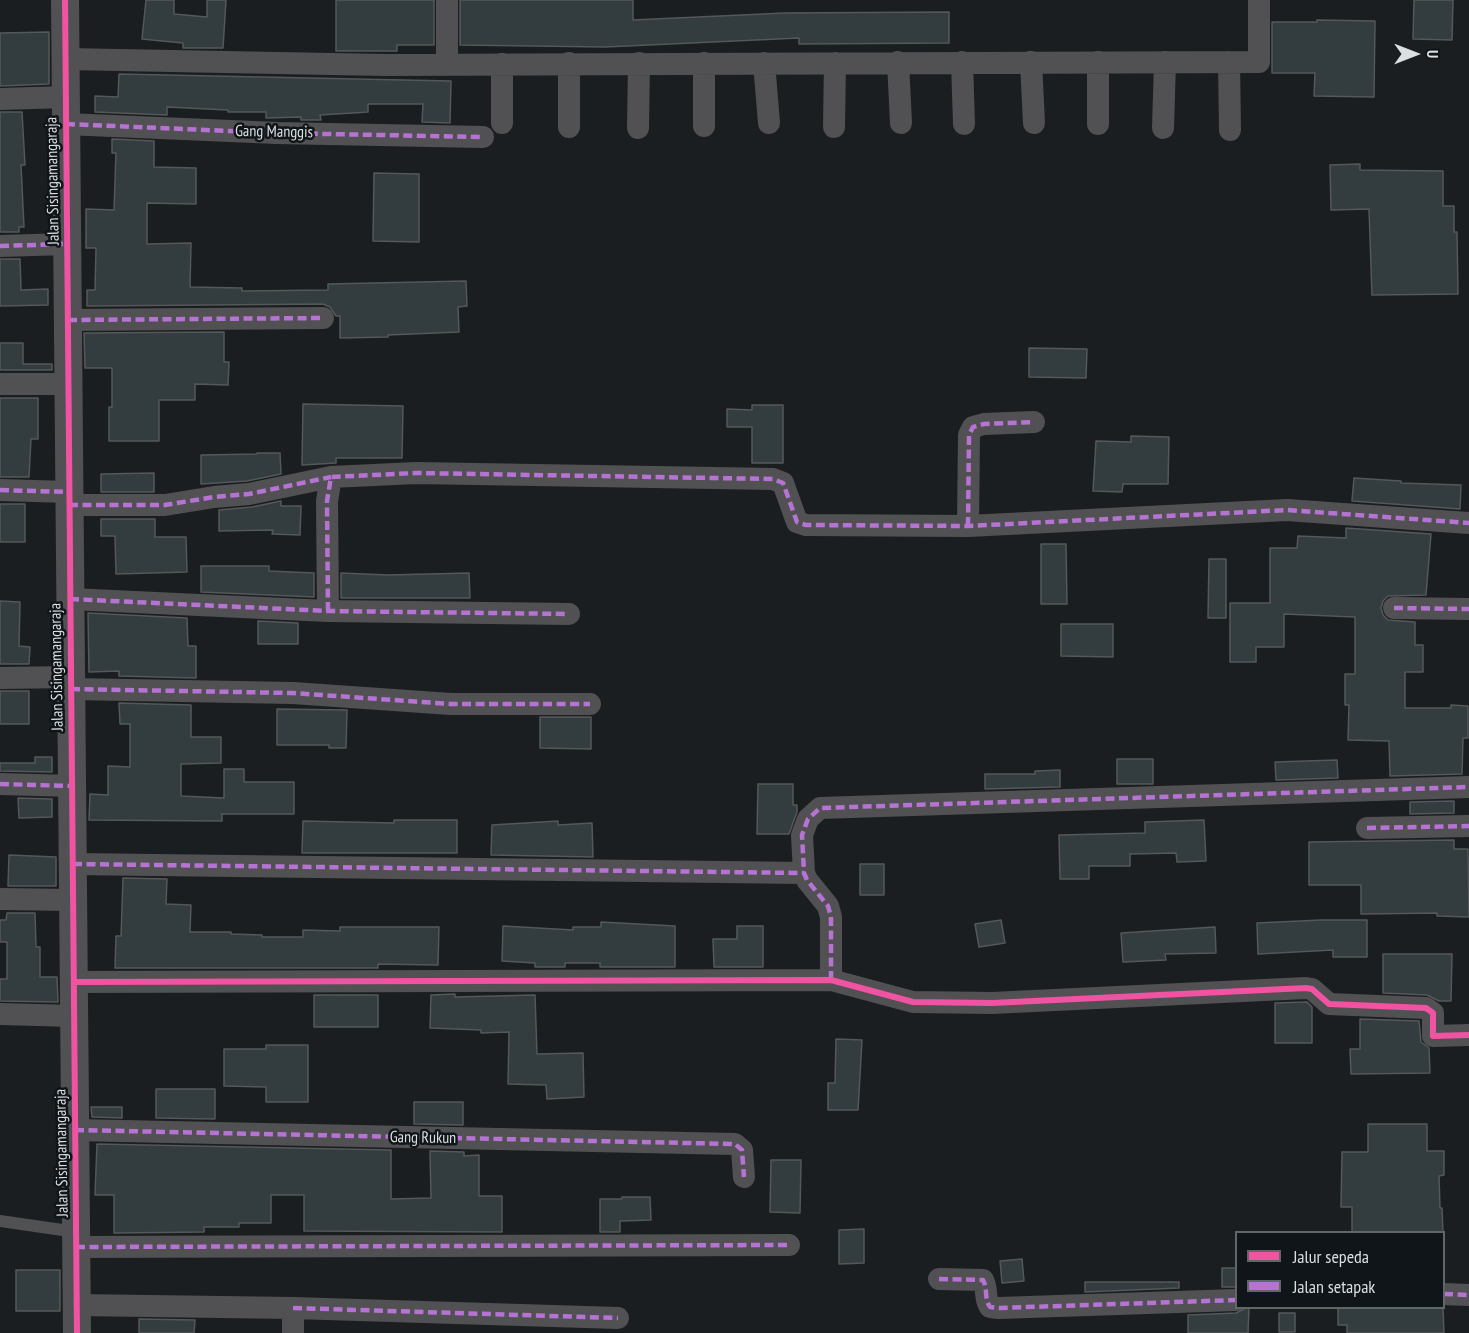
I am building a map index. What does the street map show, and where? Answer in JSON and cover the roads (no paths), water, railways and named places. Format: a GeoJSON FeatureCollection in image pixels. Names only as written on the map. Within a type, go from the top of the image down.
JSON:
{"type":"FeatureCollection","features":[{"type":"Feature","properties":{"kind":"street","name":"Jalan Sisingamangaraja"},"geometry":{"type":"LineString","coordinates":[[65,0],[77,1333]]}},
{"type":"Feature","properties":{"kind":"street"},"geometry":{"type":"LineString","coordinates":[[447,0],[447,64]]}},
{"type":"Feature","properties":{"kind":"street"},"geometry":{"type":"LineString","coordinates":[[65,59],[313,64],[1259,62],[1259,0]]}},
{"type":"Feature","properties":{"kind":"street"},"geometry":{"type":"LineString","coordinates":[[1031,62],[1034,123]]}},
{"type":"Feature","properties":{"kind":"street"},"geometry":{"type":"LineString","coordinates":[[1098,62],[1098,124]]}},
{"type":"Feature","properties":{"kind":"street"},"geometry":{"type":"LineString","coordinates":[[1163,128],[1165,62]]}},
{"type":"Feature","properties":{"kind":"street"},"geometry":{"type":"LineString","coordinates":[[1229,62],[1230,130]]}},
{"type":"Feature","properties":{"kind":"street"},"geometry":{"type":"LineString","coordinates":[[569,63],[569,127]]}},
{"type":"Feature","properties":{"kind":"street"},"geometry":{"type":"LineString","coordinates":[[638,128],[639,63]]}},
{"type":"Feature","properties":{"kind":"street"},"geometry":{"type":"LineString","coordinates":[[704,63],[704,126]]}},
{"type":"Feature","properties":{"kind":"street"},"geometry":{"type":"LineString","coordinates":[[764,63],[769,123]]}},
{"type":"Feature","properties":{"kind":"street"},"geometry":{"type":"LineString","coordinates":[[834,127],[835,63]]}},
{"type":"Feature","properties":{"kind":"street"},"geometry":{"type":"LineString","coordinates":[[898,63],[901,123]]}},
{"type":"Feature","properties":{"kind":"street"},"geometry":{"type":"LineString","coordinates":[[962,63],[964,124]]}},
{"type":"Feature","properties":{"kind":"street"},"geometry":{"type":"LineString","coordinates":[[502,64],[502,123]]}},
{"type":"Feature","properties":{"kind":"street","name":"Gang Manggis"},"geometry":{"type":"LineString","coordinates":[[0,99],[66,111],[277,133],[483,137]]}},
{"type":"Feature","properties":{"kind":"street"},"geometry":{"type":"LineString","coordinates":[[0,246],[67,244]]}},
{"type":"Feature","properties":{"kind":"street"},"geometry":{"type":"LineString","coordinates":[[68,320],[323,318]]}},
{"type":"Feature","properties":{"kind":"street"},"geometry":{"type":"LineString","coordinates":[[0,384],[68,384]]}},
{"type":"Feature","properties":{"kind":"street"},"geometry":{"type":"LineString","coordinates":[[968,526],[969,435],[973,427],[984,424],[1034,422]]}},
{"type":"Feature","properties":{"kind":"street"},"geometry":{"type":"LineString","coordinates":[[0,490],[165,505],[249,494],[331,477],[416,473],[773,479],[783,483],[797,522],[806,525],[968,526],[1287,510],[1469,523]]}},
{"type":"Feature","properties":{"kind":"street"},"geometry":{"type":"LineString","coordinates":[[328,611],[327,501],[331,477]]}},
{"type":"Feature","properties":{"kind":"street"},"geometry":{"type":"LineString","coordinates":[[70,599],[328,611],[569,614]]}},
{"type":"Feature","properties":{"kind":"street"},"geometry":{"type":"LineString","coordinates":[[1394,608],[1469,609]]}},
{"type":"Feature","properties":{"kind":"street"},"geometry":{"type":"LineString","coordinates":[[0,678],[294,693],[451,704],[590,704]]}},
{"type":"Feature","properties":{"kind":"street"},"geometry":{"type":"LineString","coordinates":[[0,784],[72,786]]}},
{"type":"Feature","properties":{"kind":"street"},"geometry":{"type":"LineString","coordinates":[[831,980],[831,917],[828,906],[804,873],[802,835],[808,819],[820,808],[1469,787]]}},
{"type":"Feature","properties":{"kind":"street"},"geometry":{"type":"LineString","coordinates":[[1367,828],[1469,826]]}},
{"type":"Feature","properties":{"kind":"street"},"geometry":{"type":"LineString","coordinates":[[73,864],[804,873]]}},
{"type":"Feature","properties":{"kind":"street"},"geometry":{"type":"LineString","coordinates":[[0,899],[73,900]]}},
{"type":"Feature","properties":{"kind":"street"},"geometry":{"type":"LineString","coordinates":[[74,982],[831,980],[913,1002],[992,1003],[1306,988],[1312,989],[1329,1004],[1426,1008],[1433,1013],[1433,1035],[1469,1035]]}},
{"type":"Feature","properties":{"kind":"street"},"geometry":{"type":"LineString","coordinates":[[0,1014],[74,1016]]}},
{"type":"Feature","properties":{"kind":"street","name":"Gang Rukun"},"geometry":{"type":"LineString","coordinates":[[75,1130],[735,1144],[742,1150],[744,1177]]}},
{"type":"Feature","properties":{"kind":"street"},"geometry":{"type":"LineString","coordinates":[[76,1240],[789,1245]]}},
{"type":"Feature","properties":{"kind":"street"},"geometry":{"type":"LineString","coordinates":[[939,1279],[983,1280],[986,1285],[987,1302],[990,1307],[999,1308],[1235,1300]]}},
{"type":"Feature","properties":{"kind":"street"},"geometry":{"type":"LineString","coordinates":[[1445,1294],[1469,1294]]}},
{"type":"Feature","properties":{"kind":"street"},"geometry":{"type":"LineString","coordinates":[[77,1305],[293,1308],[618,1318]]}},
{"type":"Feature","properties":{"kind":"street"},"geometry":{"type":"LineString","coordinates":[[292,1333],[293,1308]]}},
{"type":"Feature","properties":{"kind":"lane"},"geometry":{"type":"LineString","coordinates":[[0,1221],[76,1240]]}}]}
